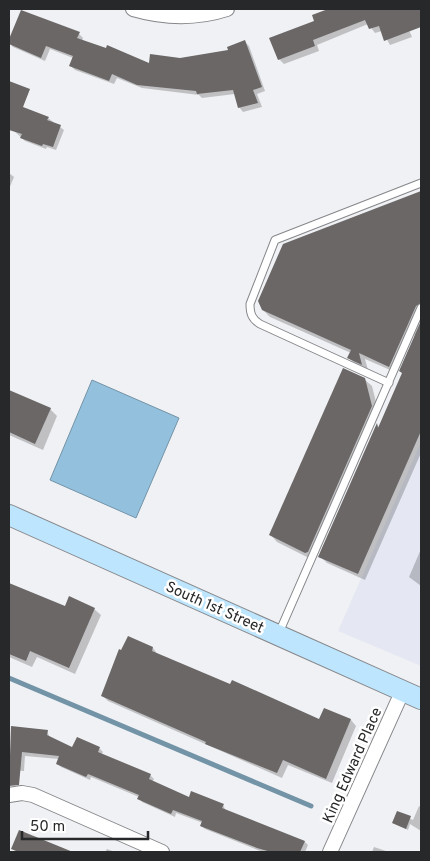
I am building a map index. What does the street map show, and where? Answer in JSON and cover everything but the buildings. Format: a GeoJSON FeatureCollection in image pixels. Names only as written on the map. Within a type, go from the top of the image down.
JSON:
{"type":"FeatureCollection","features":[{"type":"Feature","properties":{"kind":"main road","name":"South 1st Street"},"geometry":{"type":"LineString","coordinates":[[9,515],[421,699]]}},
{"type":"Feature","properties":{"kind":"street"},"geometry":{"type":"LineString","coordinates":[[133,9],[178,17],[196,16],[227,9]]}},
{"type":"Feature","properties":{"kind":"street","name":"King Edward Place"},"geometry":{"type":"LineString","coordinates":[[330,852],[403,690]]}},
{"type":"Feature","properties":{"kind":"street"},"geometry":{"type":"LineString","coordinates":[[9,795],[22,793],[34,796],[162,852]]}},
{"type":"Feature","properties":{"kind":"lane"},"geometry":{"type":"LineString","coordinates":[[389,383],[260,324],[254,320],[250,313],[250,304],[275,240],[421,183]]}},
{"type":"Feature","properties":{"kind":"lane"},"geometry":{"type":"LineString","coordinates":[[278,635],[421,308]]}},
{"type":"Feature","properties":{"kind":"shaded area"},"geometry":{"type":"Polygon","coordinates":[[[421,442],[421,666],[338,631],[421,442]]]}},
{"type":"Feature","properties":{"kind":"water"},"geometry":{"type":"Polygon","coordinates":[[[92,380],[179,418],[136,518],[50,480],[92,380]]]}},
{"type":"Feature","properties":{"kind":"waterway"},"geometry":{"type":"LineString","coordinates":[[9,678],[311,806]]}}]}
